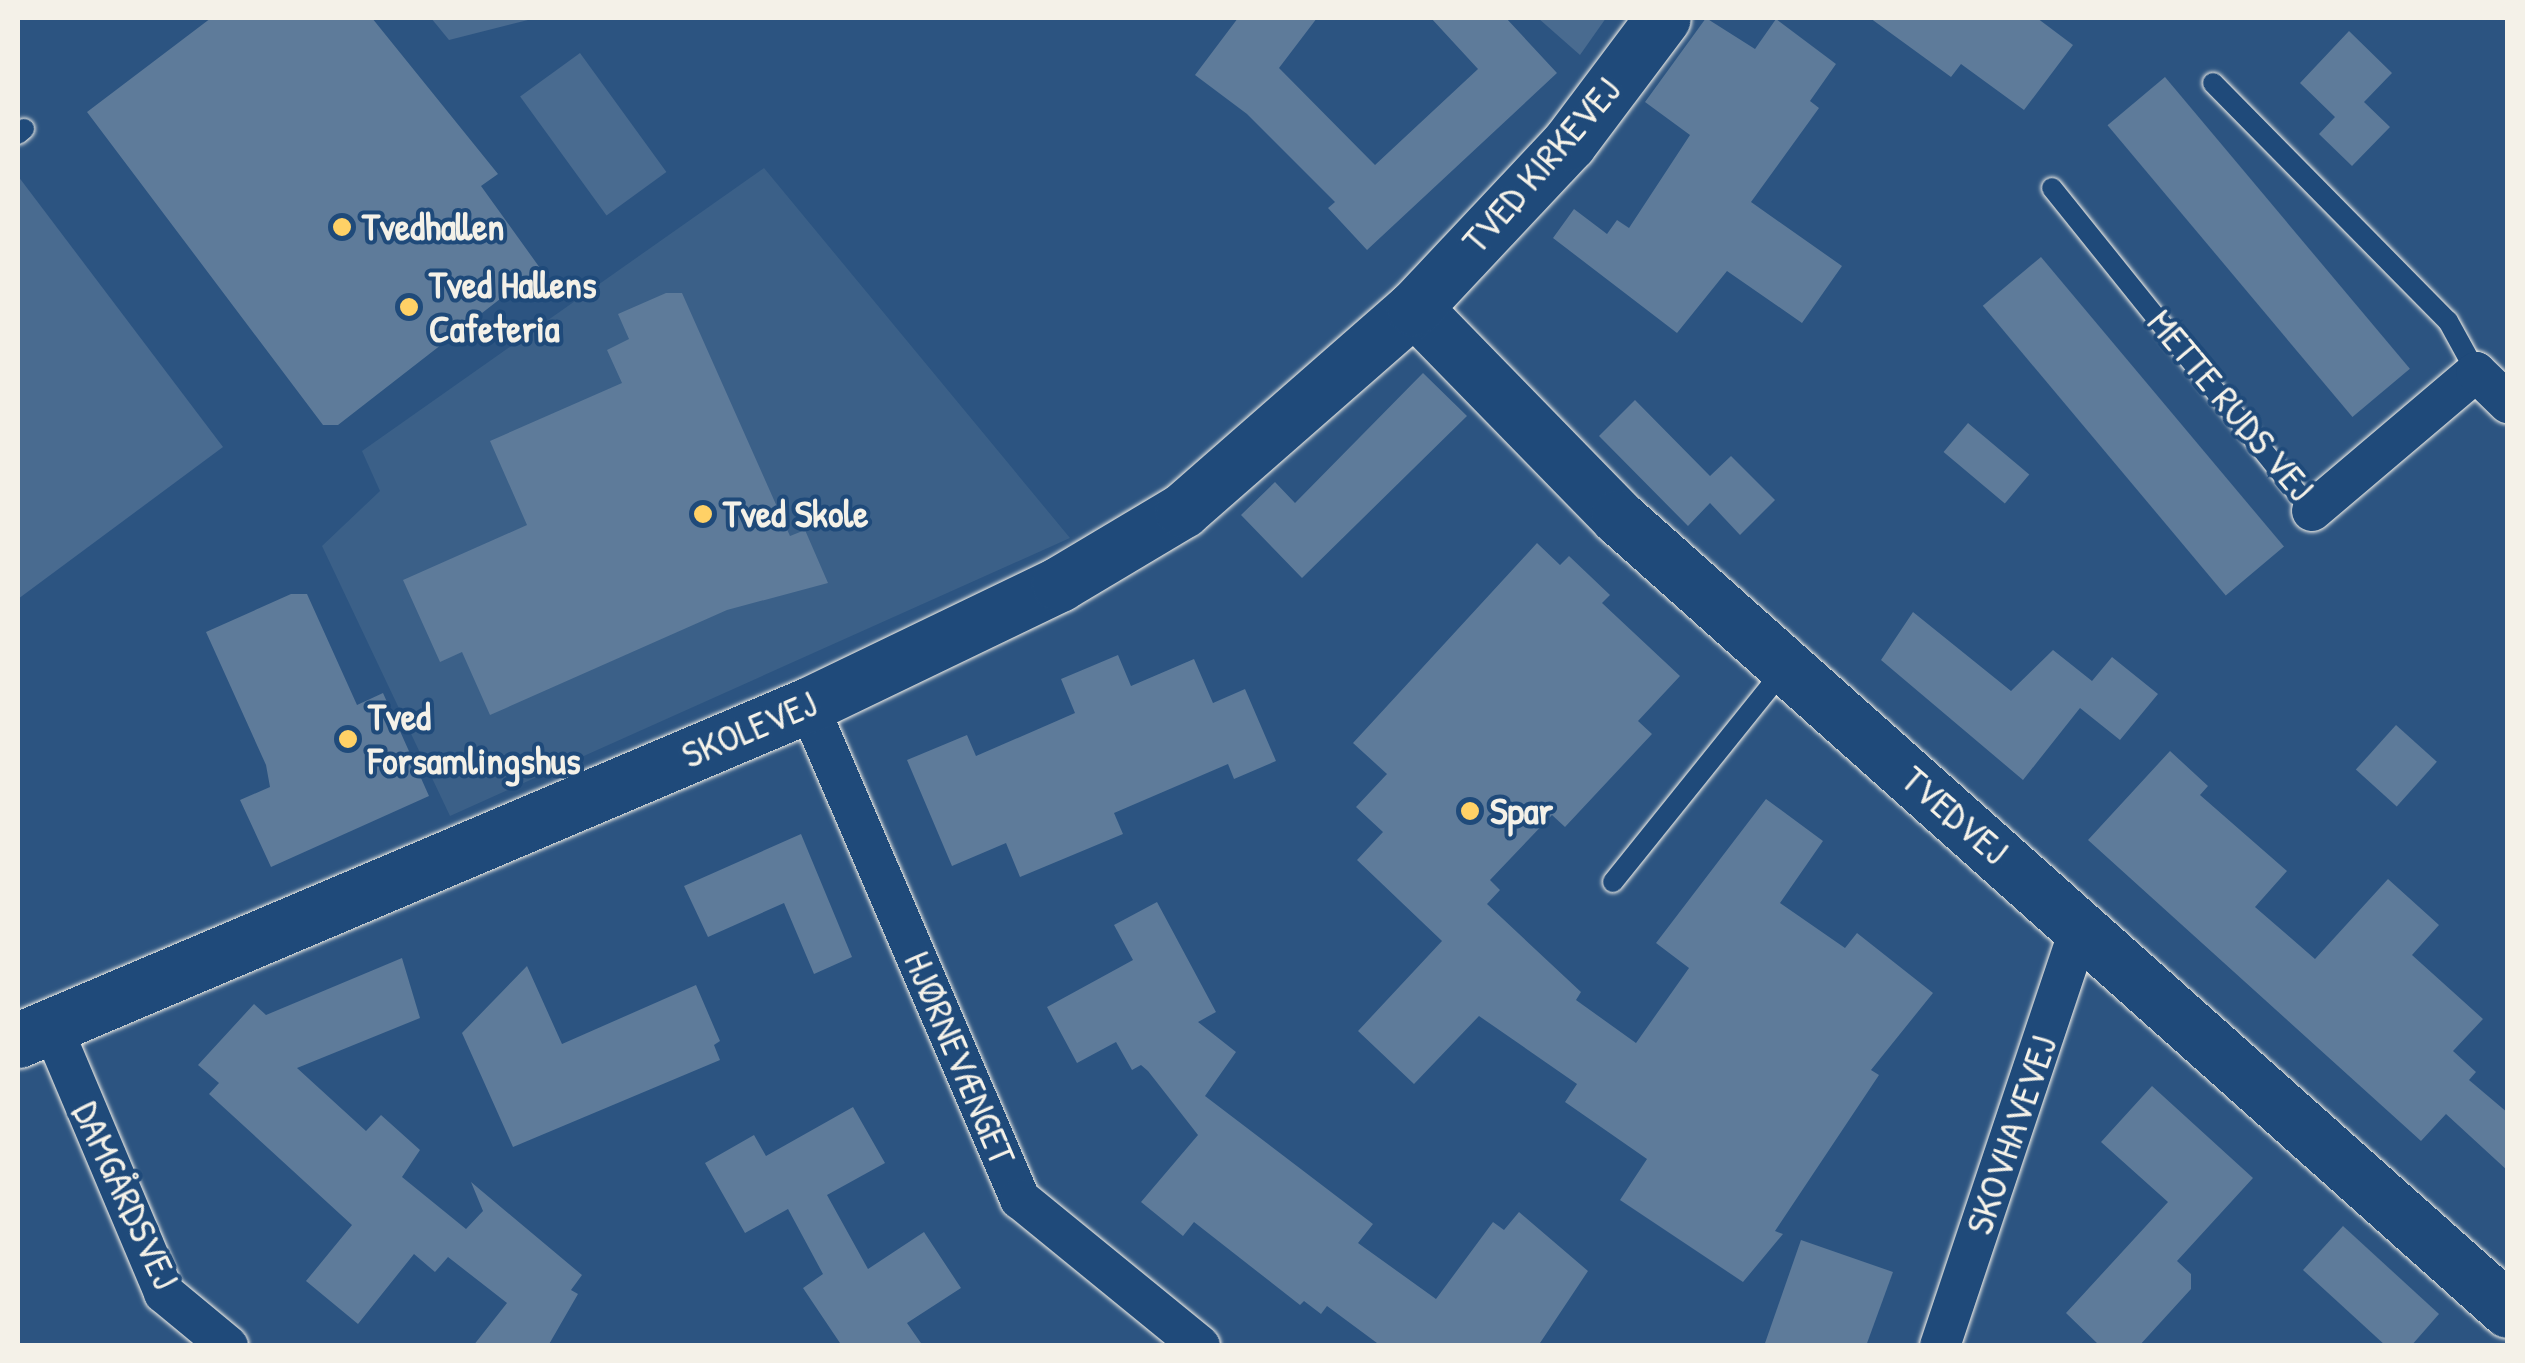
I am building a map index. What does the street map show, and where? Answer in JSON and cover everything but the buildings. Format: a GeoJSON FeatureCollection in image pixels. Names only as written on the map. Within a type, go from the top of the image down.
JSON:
{"type":"FeatureCollection","features":[{"type":"Feature","properties":{"kind":"street","name":"TVED KIRKEVEJ"},"geometry":{"type":"LineString","coordinates":[[1414,308],[1569,142],[1663,18]]}},
{"type":"Feature","properties":{"kind":"street","name":"TVEDVEJ"},"geometry":{"type":"LineString","coordinates":[[1414,308],[1618,518],[2081,926],[2508,1310]]}},
{"type":"Feature","properties":{"kind":"street","name":"SKOLEVEJ"},"geometry":{"type":"LineString","coordinates":[[34,1032],[808,705],[1059,584],[1184,510],[1414,308]]}},
{"type":"Feature","properties":{"kind":"street"},"geometry":{"type":"LineString","coordinates":[[2476,372],[2508,404]]}},
{"type":"Feature","properties":{"kind":"street","name":"METTE RUDS VEJ"},"geometry":{"type":"LineString","coordinates":[[2312,511],[2476,372]]}},
{"type":"Feature","properties":{"kind":"street","name":"HJØRNEVÆNGET"},"geometry":{"type":"LineString","coordinates":[[808,705],[1020,1199],[1200,1346]]}},
{"type":"Feature","properties":{"kind":"street","name":"SKOVHAVEVEJ"},"geometry":{"type":"LineString","coordinates":[[1940,1346],[2081,926]]}},
{"type":"Feature","properties":{"kind":"street","name":"DAMGÅRDSVEJ"},"geometry":{"type":"LineString","coordinates":[[34,1032],[164,1293],[228,1346]]}},
{"type":"Feature","properties":{"kind":"lane"},"geometry":{"type":"LineString","coordinates":[[2213,83],[2448,321],[2476,372]]}},
{"type":"Feature","properties":{"kind":"lane","name":"METTE RUDS VEJ"},"geometry":{"type":"LineString","coordinates":[[2052,188],[2312,511]]}},
{"type":"Feature","properties":{"kind":"lane"},"geometry":{"type":"LineString","coordinates":[[1613,882],[1785,668]]}},
{"type":"Feature","properties":{"kind":"shaded area"},"geometry":{"type":"Polygon","coordinates":[[[431,18],[536,18],[449,40],[431,18]]]}},
{"type":"Feature","properties":{"kind":"shaded area"},"geometry":{"type":"Polygon","coordinates":[[[1538,18],[1606,18],[1580,55],[1538,18]]]}},
{"type":"Feature","properties":{"kind":"shaded area"},"geometry":{"type":"Polygon","coordinates":[[[580,53],[666,172],[607,215],[520,96],[580,53]]]}},
{"type":"Feature","properties":{"kind":"shaded area","name":"Tved Skole"},"geometry":{"type":"Polygon","coordinates":[[[764,168],[1070,538],[450,816],[322,546],[380,491],[362,451],[764,168]]]}},
{"type":"Feature","properties":{"kind":"shaded area"},"geometry":{"type":"Polygon","coordinates":[[[18,176],[223,447],[18,599],[18,176]]]}},
{"type":"Feature","properties":{"kind":"place","name":"Tvedhallen"},"geometry":{"type":"Point","coordinates":[342,227]}},
{"type":"Feature","properties":{"kind":"place","name":"Tved Hallens Cafeteria"},"geometry":{"type":"Point","coordinates":[409,307]}},
{"type":"Feature","properties":{"kind":"place","name":"Tved Skole"},"geometry":{"type":"Point","coordinates":[703,514]}},
{"type":"Feature","properties":{"kind":"place","name":"Tved Forsamlingshus"},"geometry":{"type":"Point","coordinates":[348,739]}},
{"type":"Feature","properties":{"kind":"place","name":"Spar"},"geometry":{"type":"Point","coordinates":[1470,811]}}]}
